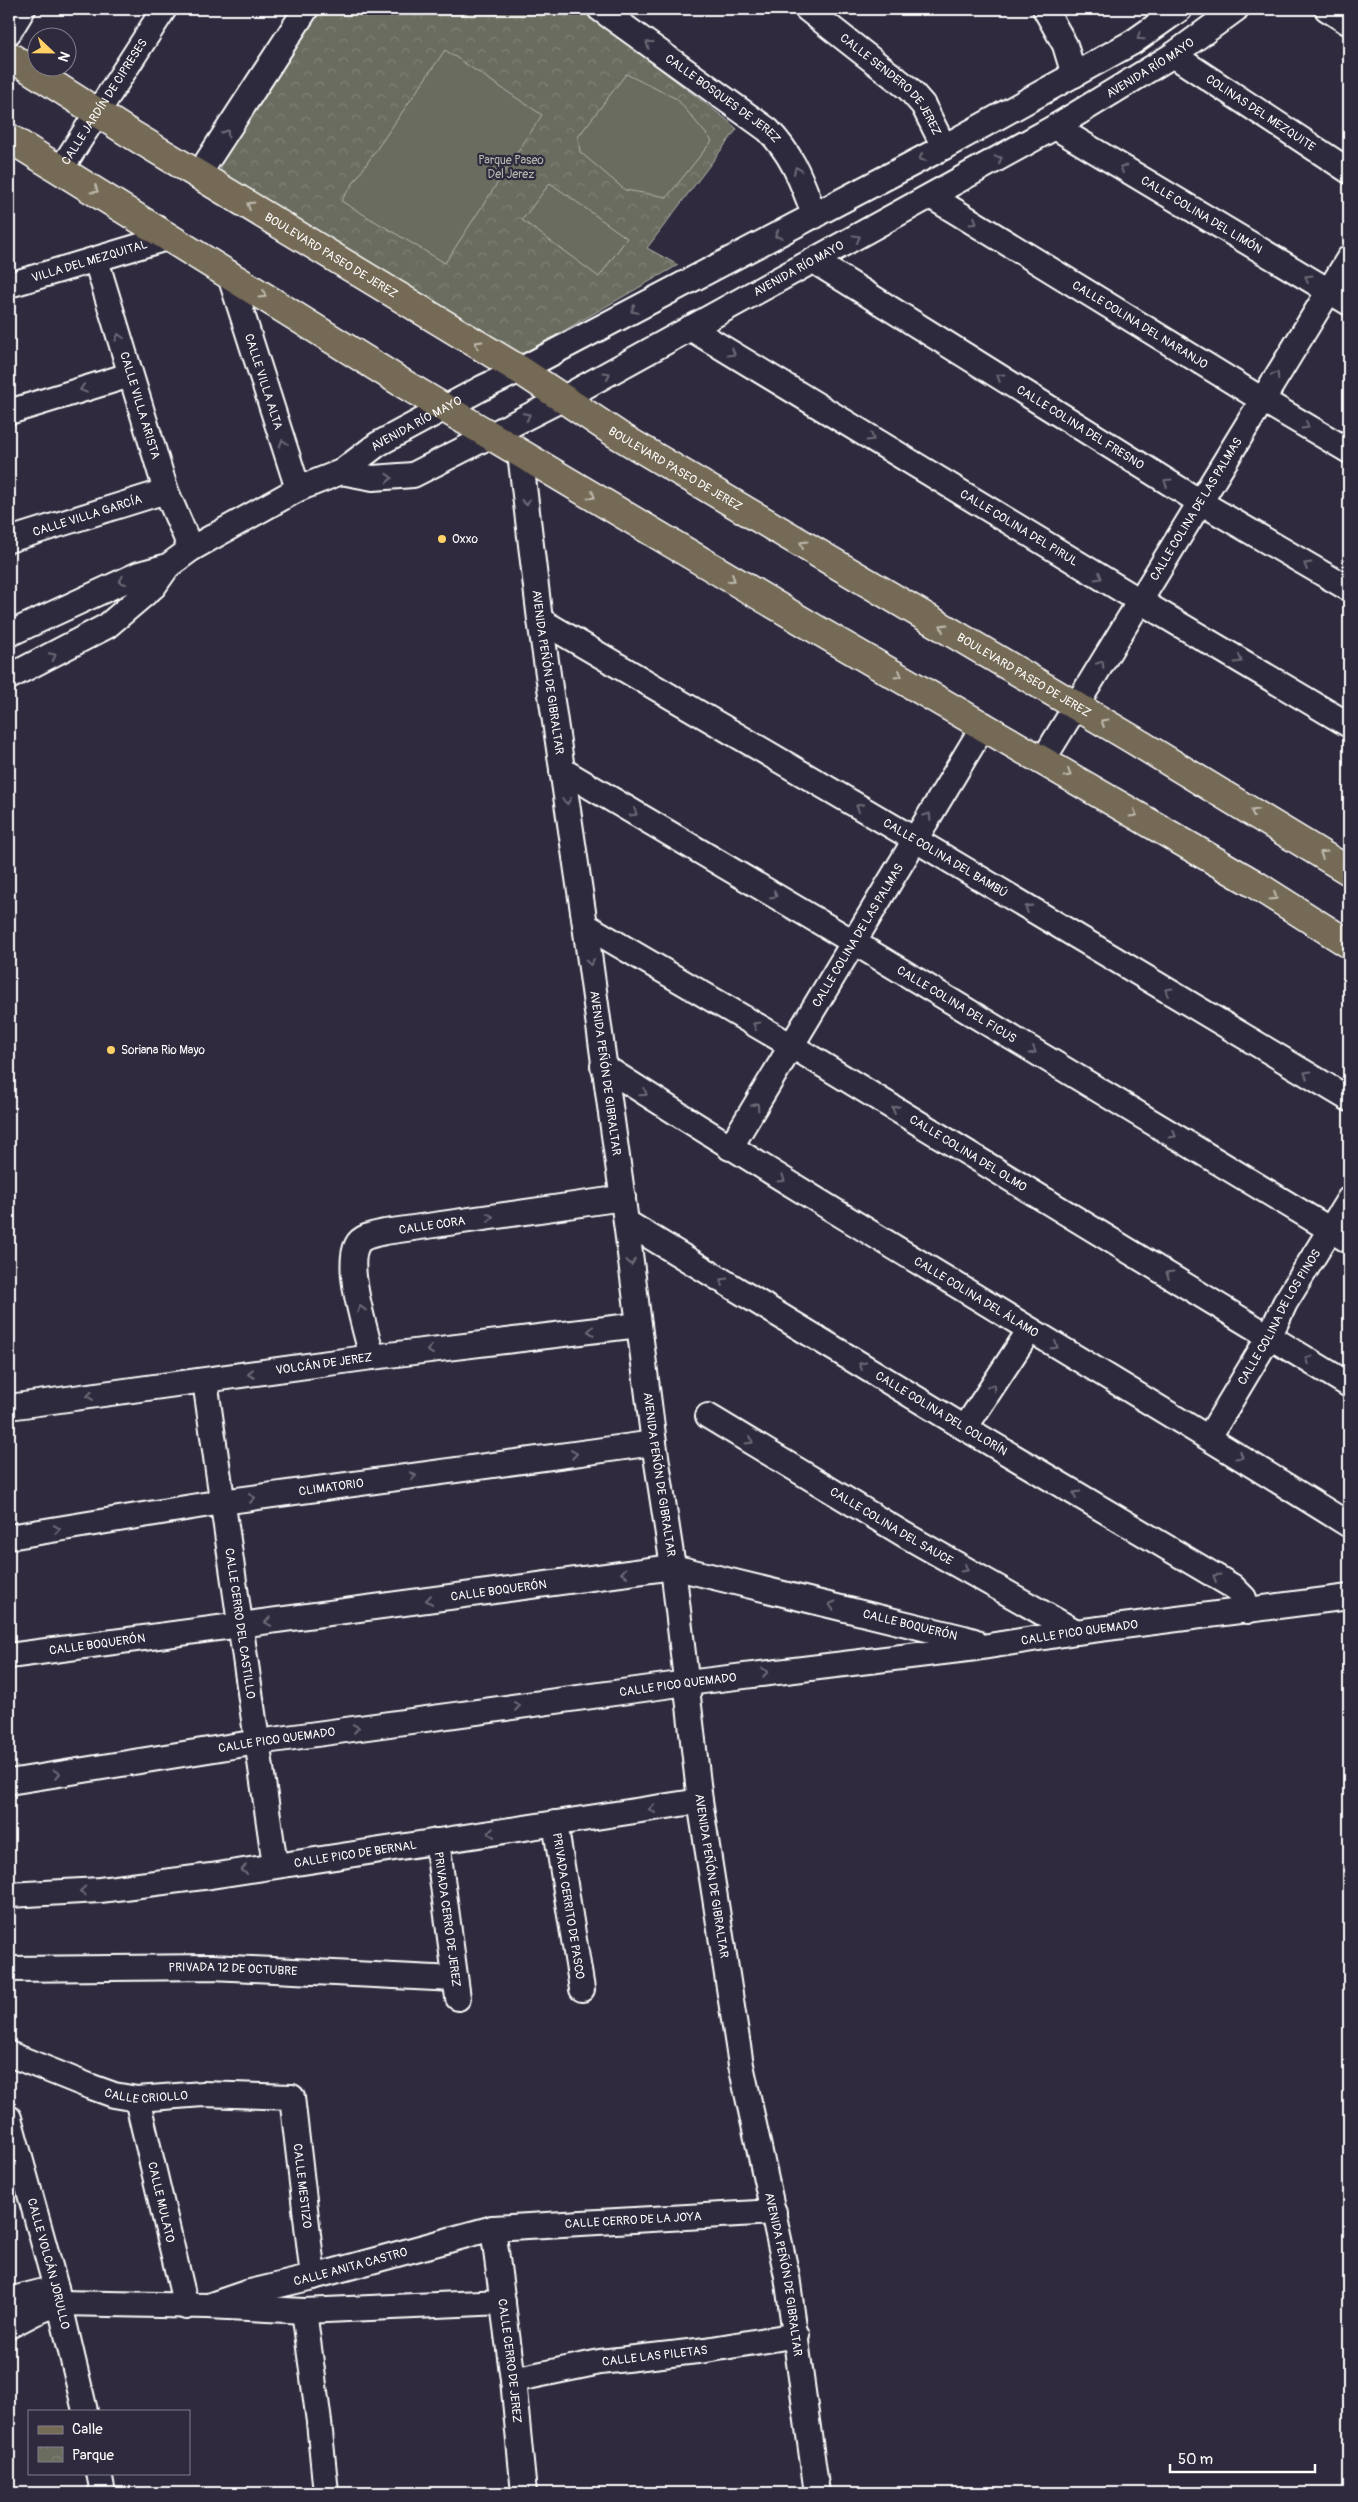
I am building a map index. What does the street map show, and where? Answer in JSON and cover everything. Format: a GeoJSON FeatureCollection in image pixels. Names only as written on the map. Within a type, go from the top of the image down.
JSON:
{"type":"FeatureCollection","features":[{"type":"Feature","properties":{"kind":"main road","name":"BOULEVARD PASEO DE JEREZ"},"geometry":{"type":"LineString","coordinates":[[9,56],[97,112],[520,370],[618,434],[1075,705],[1349,871]]}},
{"type":"Feature","properties":{"kind":"main road"},"geometry":{"type":"LineString","coordinates":[[15,148],[61,169],[404,384],[446,407],[491,436],[819,630],[1253,883],[1349,944]]}},
{"type":"Feature","properties":{"kind":"street"},"geometry":{"type":"LineString","coordinates":[[9,32],[23,9]]}},
{"type":"Feature","properties":{"kind":"street","name":"CALLE JARDÍN DE CIPRESES"},"geometry":{"type":"LineString","coordinates":[[61,169],[164,9]]}},
{"type":"Feature","properties":{"kind":"street"},"geometry":{"type":"LineString","coordinates":[[199,174],[306,9]]}},
{"type":"Feature","properties":{"kind":"street","name":"CALLE BOSQUES DE JEREZ"},"geometry":{"type":"LineString","coordinates":[[600,9],[768,130],[784,147],[795,164],[815,216]]}},
{"type":"Feature","properties":{"kind":"street","name":"CALLE SENDERO DE JEREZ"},"geometry":{"type":"LineString","coordinates":[[807,9],[909,89],[924,106],[944,146]]}},
{"type":"Feature","properties":{"kind":"street"},"geometry":{"type":"LineString","coordinates":[[1045,9],[1065,45],[1074,75]]}},
{"type":"Feature","properties":{"kind":"street","name":"AVENIDA RÍO MAYO"},"geometry":{"type":"LineString","coordinates":[[9,677],[107,626],[154,586],[168,566],[190,549],[298,489],[341,472],[378,444],[446,407],[815,216],[944,146],[1133,42],[1180,9]]}},
{"type":"Feature","properties":{"kind":"street","name":"AVENIDA RÍO MAYO"},"geometry":{"type":"LineString","coordinates":[[341,472],[373,478],[412,475],[491,436],[932,197],[1055,127],[1173,55],[1236,9]]}},
{"type":"Feature","properties":{"kind":"street"},"geometry":{"type":"LineString","coordinates":[[1327,9],[1349,23]]}},
{"type":"Feature","properties":{"kind":"street","name":"COLINAS DEL MEZQUITE"},"geometry":{"type":"LineString","coordinates":[[1173,55],[1349,171]]}},
{"type":"Feature","properties":{"kind":"street","name":"CALLE COLINA DEL LIMÓN"},"geometry":{"type":"LineString","coordinates":[[1055,127],[1339,297]]}},
{"type":"Feature","properties":{"kind":"street","name":"CALLE COLINA DEL NARANJO"},"geometry":{"type":"LineString","coordinates":[[932,197],[1349,451]]}},
{"type":"Feature","properties":{"kind":"street","name":"VILLA DEL MEZQUITAL"},"geometry":{"type":"LineString","coordinates":[[9,285],[170,237]]}},
{"type":"Feature","properties":{"kind":"street","name":"CALLE COLINA DE LAS PALMAS"},"geometry":{"type":"LineString","coordinates":[[1043,760],[1261,399],[1339,297],[1349,258]]}},
{"type":"Feature","properties":{"kind":"street","name":"CALLE VILLA ARISTA"},"geometry":{"type":"LineString","coordinates":[[96,260],[166,491],[190,549]]}},
{"type":"Feature","properties":{"kind":"street","name":"CALLE COLINA DEL FRESNO"},"geometry":{"type":"LineString","coordinates":[[814,261],[1200,502],[1349,589]]}},
{"type":"Feature","properties":{"kind":"street","name":"CALLE VILLA ALTA"},"geometry":{"type":"LineString","coordinates":[[229,273],[298,489]]}},
{"type":"Feature","properties":{"kind":"street","name":"CALLE COLINA DEL PIRUL"},"geometry":{"type":"LineString","coordinates":[[690,328],[1140,601],[1349,725]]}},
{"type":"Feature","properties":{"kind":"street"},"geometry":{"type":"LineString","coordinates":[[9,412],[130,375]]}},
{"type":"Feature","properties":{"kind":"street","name":"AVENIDA PEÑÓN DE GIBRALTAR"},"geometry":{"type":"LineString","coordinates":[[520,453],[540,620],[585,925],[640,1325],[654,1443],[673,1567],[700,1802],[741,2065],[774,2212],[796,2335],[817,2493]]}},
{"type":"Feature","properties":{"kind":"street","name":"CALLE VILLA GARCÍA"},"geometry":{"type":"LineString","coordinates":[[9,540],[166,491]]}},
{"type":"Feature","properties":{"kind":"street","name":"AVENIDA RÍO MAYO"},"geometry":{"type":"LineString","coordinates":[[9,634],[132,577],[168,566]]}},
{"type":"Feature","properties":{"kind":"street","name":"CALLE COLINA DEL BAMBÚ"},"geometry":{"type":"LineString","coordinates":[[540,620],[914,839],[1349,1100]]}},
{"type":"Feature","properties":{"kind":"street","name":"CALLE COLINA DE LAS PALMAS"},"geometry":{"type":"LineString","coordinates":[[730,1148],[855,943],[914,839],[984,725]]}},
{"type":"Feature","properties":{"kind":"street","name":"CALLE COLINA DEL FICUS"},"geometry":{"type":"LineString","coordinates":[[562,770],[855,943],[1340,1236]]}},
{"type":"Feature","properties":{"kind":"street","name":"CALLE COLINA DEL OLMO"},"geometry":{"type":"LineString","coordinates":[[585,925],[792,1046],[1270,1335],[1349,1385]]}},
{"type":"Feature","properties":{"kind":"street","name":"CALLE COLINA DEL ÁLAMO"},"geometry":{"type":"LineString","coordinates":[[604,1066],[730,1148],[1029,1331],[1209,1437],[1349,1525]]}},
{"type":"Feature","properties":{"kind":"street","name":"CALLE CORA"},"geometry":{"type":"LineString","coordinates":[[372,1357],[354,1283],[354,1253],[357,1244],[363,1239],[385,1232],[623,1198]]}},
{"type":"Feature","properties":{"kind":"street","name":"CALLE COLINA DE LOS PINOS"},"geometry":{"type":"LineString","coordinates":[[1209,1437],[1270,1335],[1285,1303],[1340,1236],[1349,1199]]}},
{"type":"Feature","properties":{"kind":"street","name":"CALLE COLINA DEL COLORÍN"},"geometry":{"type":"LineString","coordinates":[[626,1222],[965,1428],[1232,1586],[1244,1598],[1247,1611]]}},
{"type":"Feature","properties":{"kind":"street","name":"VOLCÁN DE JEREZ"},"geometry":{"type":"LineString","coordinates":[[9,1407],[372,1357],[640,1325]]}},
{"type":"Feature","properties":{"kind":"street"},"geometry":{"type":"LineString","coordinates":[[965,1428],[1029,1331]]}},
{"type":"Feature","properties":{"kind":"street","name":"CALLE CERRO DEL CASTILLO"},"geometry":{"type":"LineString","coordinates":[[205,1381],[258,1742],[274,1865]]}},
{"type":"Feature","properties":{"kind":"street","name":"CALLE COLINA DEL SAUCE"},"geometry":{"type":"LineString","coordinates":[[708,1416],[905,1534],[1076,1632]]}},
{"type":"Feature","properties":{"kind":"street","name":"CLIMATORIO"},"geometry":{"type":"LineString","coordinates":[[9,1537],[222,1502],[654,1443]]}},
{"type":"Feature","properties":{"kind":"street","name":"CALLE BOQUERÓN"},"geometry":{"type":"LineString","coordinates":[[9,1656],[673,1567],[964,1638],[974,1642],[976,1648]]}},
{"type":"Feature","properties":{"kind":"street","name":"CALLE PICO QUEMADO"},"geometry":{"type":"LineString","coordinates":[[9,1782],[258,1742],[687,1683],[976,1648],[1076,1632],[1349,1597]]}},
{"type":"Feature","properties":{"kind":"street","name":"CALLE PICO DE BERNAL"},"geometry":{"type":"LineString","coordinates":[[9,1895],[100,1890],[211,1876],[700,1802]]}},
{"type":"Feature","properties":{"kind":"street","name":"PRIVADA CERRITO DE PASCO"},"geometry":{"type":"LineString","coordinates":[[555,1823],[582,1989]]}},
{"type":"Feature","properties":{"kind":"street","name":"PRIVADA CERRO DE JEREZ"},"geometry":{"type":"LineString","coordinates":[[437,1841],[457,1988]]}},
{"type":"Feature","properties":{"kind":"street","name":"PRIVADA 12 DE OCTUBRE"},"geometry":{"type":"LineString","coordinates":[[9,1969],[212,1967],[457,1988]]}},
{"type":"Feature","properties":{"kind":"street","name":"CALLE CRIOLLO"},"geometry":{"type":"LineString","coordinates":[[9,2054],[114,2095],[136,2099],[203,2094],[292,2097]]}},
{"type":"Feature","properties":{"kind":"street","name":"CALLE MESTIZO"},"geometry":{"type":"LineString","coordinates":[[292,2097],[313,2277]]}},
{"type":"Feature","properties":{"kind":"street","name":"CALLE MULATO"},"geometry":{"type":"LineString","coordinates":[[136,2099],[197,2306]]}},
{"type":"Feature","properties":{"kind":"street","name":"CALLE VOLCÁN JORULLO"},"geometry":{"type":"LineString","coordinates":[[9,2118],[15,2167],[58,2296],[85,2410]]}},
{"type":"Feature","properties":{"kind":"street","name":"CALLE CERRO DE LA JOYA"},"geometry":{"type":"LineString","coordinates":[[493,2228],[774,2212]]}},
{"type":"Feature","properties":{"kind":"street","name":"CALLE ANITA CASTRO"},"geometry":{"type":"LineString","coordinates":[[197,2306],[313,2277],[493,2228]]}},
{"type":"Feature","properties":{"kind":"street","name":"CALLE CERRO DE JEREZ"},"geometry":{"type":"LineString","coordinates":[[493,2228],[524,2493]]}},
{"type":"Feature","properties":{"kind":"street"},"geometry":{"type":"LineString","coordinates":[[9,2300],[58,2296]]}},
{"type":"Feature","properties":{"kind":"street"},"geometry":{"type":"LineString","coordinates":[[9,2326],[58,2296]]}},
{"type":"Feature","properties":{"kind":"street","name":"CALLE ANITA CASTRO"},"geometry":{"type":"LineString","coordinates":[[58,2296],[197,2306],[304,2311],[503,2302]]}},
{"type":"Feature","properties":{"kind":"street"},"geometry":{"type":"LineString","coordinates":[[304,2311],[326,2493]]}},
{"type":"Feature","properties":{"kind":"street","name":"CALLE LAS PILETAS"},"geometry":{"type":"LineString","coordinates":[[512,2380],[600,2362],[706,2350],[796,2335]]}},
{"type":"Feature","properties":{"kind":"street"},"geometry":{"type":"LineString","coordinates":[[99,2474],[104,2493]]}},
{"type":"Feature","properties":{"kind":"green space","name":"Parque Paseo Del Jerez"},"geometry":{"type":"Polygon","coordinates":[[[318,9],[578,9],[590,16],[737,129],[647,248],[678,265],[518,357],[222,175],[220,165],[229,149],[318,9]]]}},
{"type":"Feature","properties":{"kind":"green space"},"geometry":{"type":"Polygon","coordinates":[[[445,50],[542,115],[445,263],[341,201],[445,50]]]}},
{"type":"Feature","properties":{"kind":"green space"},"geometry":{"type":"Polygon","coordinates":[[[626,74],[677,99],[712,141],[667,197],[625,190],[580,152],[578,137],[626,74]]]}},
{"type":"Feature","properties":{"kind":"green space"},"geometry":{"type":"Polygon","coordinates":[[[550,183],[627,238],[599,277],[522,220],[550,183]]]}},
{"type":"Feature","properties":{"kind":"place","name":"Oxxo"},"geometry":{"type":"Point","coordinates":[442,539]}},
{"type":"Feature","properties":{"kind":"place","name":"Soriana Rio Mayo"},"geometry":{"type":"Point","coordinates":[111,1050]}}]}
